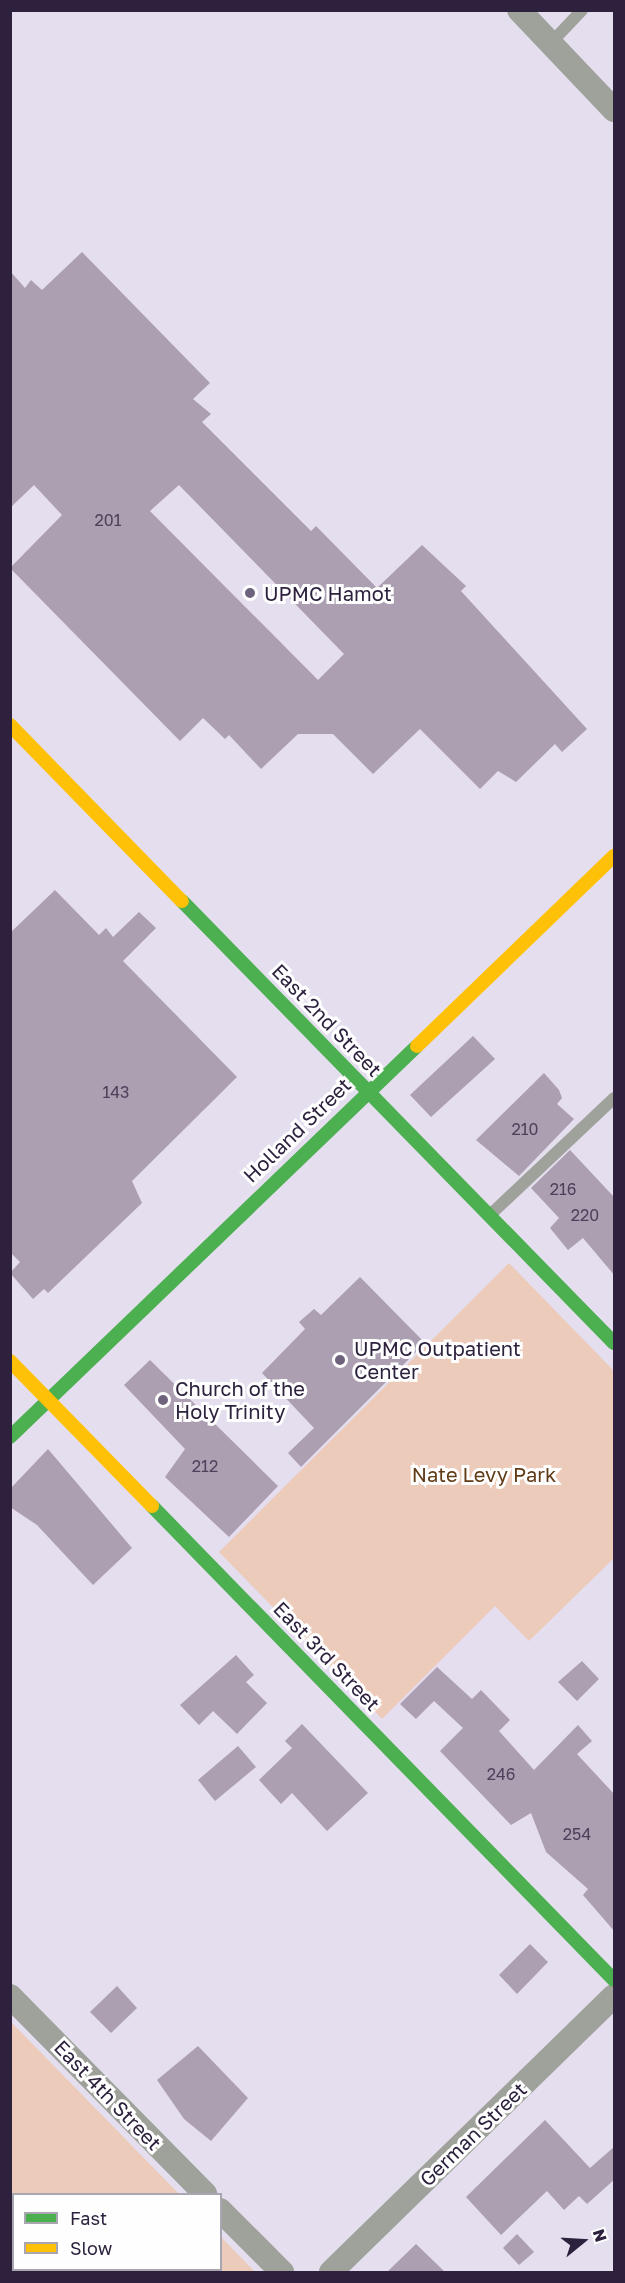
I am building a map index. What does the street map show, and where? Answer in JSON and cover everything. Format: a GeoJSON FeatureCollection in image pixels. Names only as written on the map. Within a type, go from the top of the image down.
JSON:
{"type":"FeatureCollection","features":[{"type":"Feature","properties":{"kind":"street"},"geometry":{"type":"LineString","coordinates":[[519,10],[615,110]]}},
{"type":"Feature","properties":{"kind":"street","name":"East 2nd Street"},"geometry":{"type":"LineString","coordinates":[[10,725],[615,1343]]}},
{"type":"Feature","properties":{"kind":"street","name":"Holland Street"},"geometry":{"type":"LineString","coordinates":[[10,1437],[367,1089],[615,856]]}},
{"type":"Feature","properties":{"kind":"street","name":"East 3rd Street"},"geometry":{"type":"LineString","coordinates":[[10,1361],[615,1980]]}},
{"type":"Feature","properties":{"kind":"street","name":"East 4th Street"},"geometry":{"type":"LineString","coordinates":[[10,1996],[204,2193]]}},
{"type":"Feature","properties":{"kind":"street","name":"German Street"},"geometry":{"type":"LineString","coordinates":[[331,2272],[615,1996]]}},
{"type":"Feature","properties":{"kind":"street"},"geometry":{"type":"LineString","coordinates":[[222,2212],[282,2272]]}},
{"type":"Feature","properties":{"kind":"lane"},"geometry":{"type":"LineString","coordinates":[[550,44],[582,10]]}},
{"type":"Feature","properties":{"kind":"lane"},"geometry":{"type":"LineString","coordinates":[[490,1215],[615,1098]]}},
{"type":"Feature","properties":{"kind":"green space","name":"Nate Levy Park"},"geometry":{"type":"Polygon","coordinates":[[[509,1263],[614,1371],[614,1558],[529,1641],[495,1606],[382,1719],[219,1552],[509,1263]]]}},
{"type":"Feature","properties":{"kind":"green space"},"geometry":{"type":"Polygon","coordinates":[[[11,2022],[178,2193],[12,2193],[12,2271],[222,2271],[222,2238],[255,2272],[11,2272],[11,2022]]]}},
{"type":"Feature","properties":{"kind":"building"},"geometry":{"type":"Polygon","coordinates":[[[82,252],[210,383],[193,399],[211,414],[202,422],[311,531],[316,526],[377,588],[422,545],[466,586],[461,591],[587,729],[562,752],[555,744],[516,782],[498,771],[480,789],[420,729],[373,774],[333,734],[298,734],[261,769],[229,735],[225,739],[203,718],[180,741],[10,568],[62,515],[34,485],[10,508],[10,271],[25,288],[31,280],[42,290],[82,252]],[[179,485],[150,511],[318,680],[344,654],[179,485]]]}},
{"type":"Feature","properties":{"kind":"building"},"geometry":{"type":"Polygon","coordinates":[[[55,890],[99,935],[106,928],[113,937],[139,912],[156,928],[123,961],[237,1077],[132,1181],[142,1203],[48,1293],[44,1289],[33,1299],[10,1273],[20,1262],[10,1252],[10,933],[55,890]]]}},
{"type":"Feature","properties":{"kind":"building"},"geometry":{"type":"Polygon","coordinates":[[[473,1036],[495,1059],[431,1117],[410,1095],[473,1036]]]}},
{"type":"Feature","properties":{"kind":"building"},"geometry":{"type":"Polygon","coordinates":[[[544,1073],[559,1090],[562,1098],[557,1104],[574,1119],[519,1176],[476,1140],[544,1073]]]}},
{"type":"Feature","properties":{"kind":"building"},"geometry":{"type":"Polygon","coordinates":[[[570,1150],[615,1198],[615,1276],[583,1238],[568,1250],[550,1228],[559,1218],[531,1188],[570,1150]]]}},
{"type":"Feature","properties":{"kind":"building"},"geometry":{"type":"Polygon","coordinates":[[[360,1277],[425,1343],[301,1467],[288,1453],[314,1428],[262,1373],[305,1329],[299,1322],[314,1309],[321,1315],[360,1277]]]}},
{"type":"Feature","properties":{"kind":"building"},"geometry":{"type":"Polygon","coordinates":[[[150,1360],[278,1486],[229,1537],[165,1477],[185,1449],[124,1385],[150,1360]]]}},
{"type":"Feature","properties":{"kind":"building"},"geometry":{"type":"Polygon","coordinates":[[[48,1449],[132,1548],[93,1585],[37,1525],[10,1507],[10,1489],[48,1449]]]}},
{"type":"Feature","properties":{"kind":"building"},"geometry":{"type":"Polygon","coordinates":[[[236,1655],[254,1675],[246,1682],[267,1703],[237,1734],[213,1711],[199,1725],[180,1705],[236,1655]]]}},
{"type":"Feature","properties":{"kind":"building"},"geometry":{"type":"Polygon","coordinates":[[[582,1661],[599,1679],[577,1701],[558,1682],[582,1661]]]}},
{"type":"Feature","properties":{"kind":"building"},"geometry":{"type":"Polygon","coordinates":[[[437,1667],[472,1699],[481,1690],[510,1720],[499,1731],[534,1770],[578,1725],[592,1741],[577,1754],[615,1795],[615,1932],[583,1895],[588,1889],[546,1852],[531,1813],[511,1825],[440,1751],[463,1728],[434,1701],[416,1719],[400,1704],[437,1667]]]}},
{"type":"Feature","properties":{"kind":"building"},"geometry":{"type":"Polygon","coordinates":[[[302,1724],[368,1793],[327,1831],[292,1793],[281,1804],[259,1780],[292,1748],[285,1741],[302,1724]]]}},
{"type":"Feature","properties":{"kind":"building"},"geometry":{"type":"Polygon","coordinates":[[[238,1746],[256,1767],[215,1801],[198,1780],[238,1746]]]}},
{"type":"Feature","properties":{"kind":"building"},"geometry":{"type":"Polygon","coordinates":[[[530,1944],[548,1962],[517,1994],[499,1975],[530,1944]]]}},
{"type":"Feature","properties":{"kind":"building"},"geometry":{"type":"Polygon","coordinates":[[[117,1986],[137,2008],[111,2033],[90,2012],[117,1986]]]}},
{"type":"Feature","properties":{"kind":"building"},"geometry":{"type":"Polygon","coordinates":[[[198,2046],[248,2098],[211,2141],[184,2119],[157,2080],[198,2046]]]}},
{"type":"Feature","properties":{"kind":"building"},"geometry":{"type":"Polygon","coordinates":[[[545,2120],[590,2168],[615,2146],[615,2179],[587,2204],[579,2196],[564,2210],[547,2191],[501,2235],[466,2197],[545,2120]]]}},
{"type":"Feature","properties":{"kind":"building"},"geometry":{"type":"Polygon","coordinates":[[[517,2234],[534,2252],[519,2265],[503,2248],[517,2234]]]}},
{"type":"Feature","properties":{"kind":"building"},"geometry":{"type":"Polygon","coordinates":[[[416,2244],[445,2272],[387,2272],[416,2244]]]}},
{"type":"Feature","properties":{"kind":"traffic: fast"},"geometry":{"type":"LineString","coordinates":[[182,901],[614,1343]]}},
{"type":"Feature","properties":{"kind":"traffic: fast"},"geometry":{"type":"LineString","coordinates":[[10,1437],[417,1046]]}},
{"type":"Feature","properties":{"kind":"traffic: fast"},"geometry":{"type":"LineString","coordinates":[[152,1506],[614,1980]]}},
{"type":"Feature","properties":{"kind":"traffic: slow"},"geometry":{"type":"LineString","coordinates":[[10,725],[182,901]]}},
{"type":"Feature","properties":{"kind":"traffic: slow"},"geometry":{"type":"LineString","coordinates":[[417,1046],[614,856]]}},
{"type":"Feature","properties":{"kind":"traffic: slow"},"geometry":{"type":"LineString","coordinates":[[10,1361],[152,1506]]}},
{"type":"Feature","properties":{"kind":"place","name":"UPMC Hamot"},"geometry":{"type":"Point","coordinates":[250,593]}},
{"type":"Feature","properties":{"kind":"place","name":"UPMC Outpatient Center"},"geometry":{"type":"Point","coordinates":[340,1360]}},
{"type":"Feature","properties":{"kind":"place","name":"Church of the Holy Trinity"},"geometry":{"type":"Point","coordinates":[163,1400]}}]}
